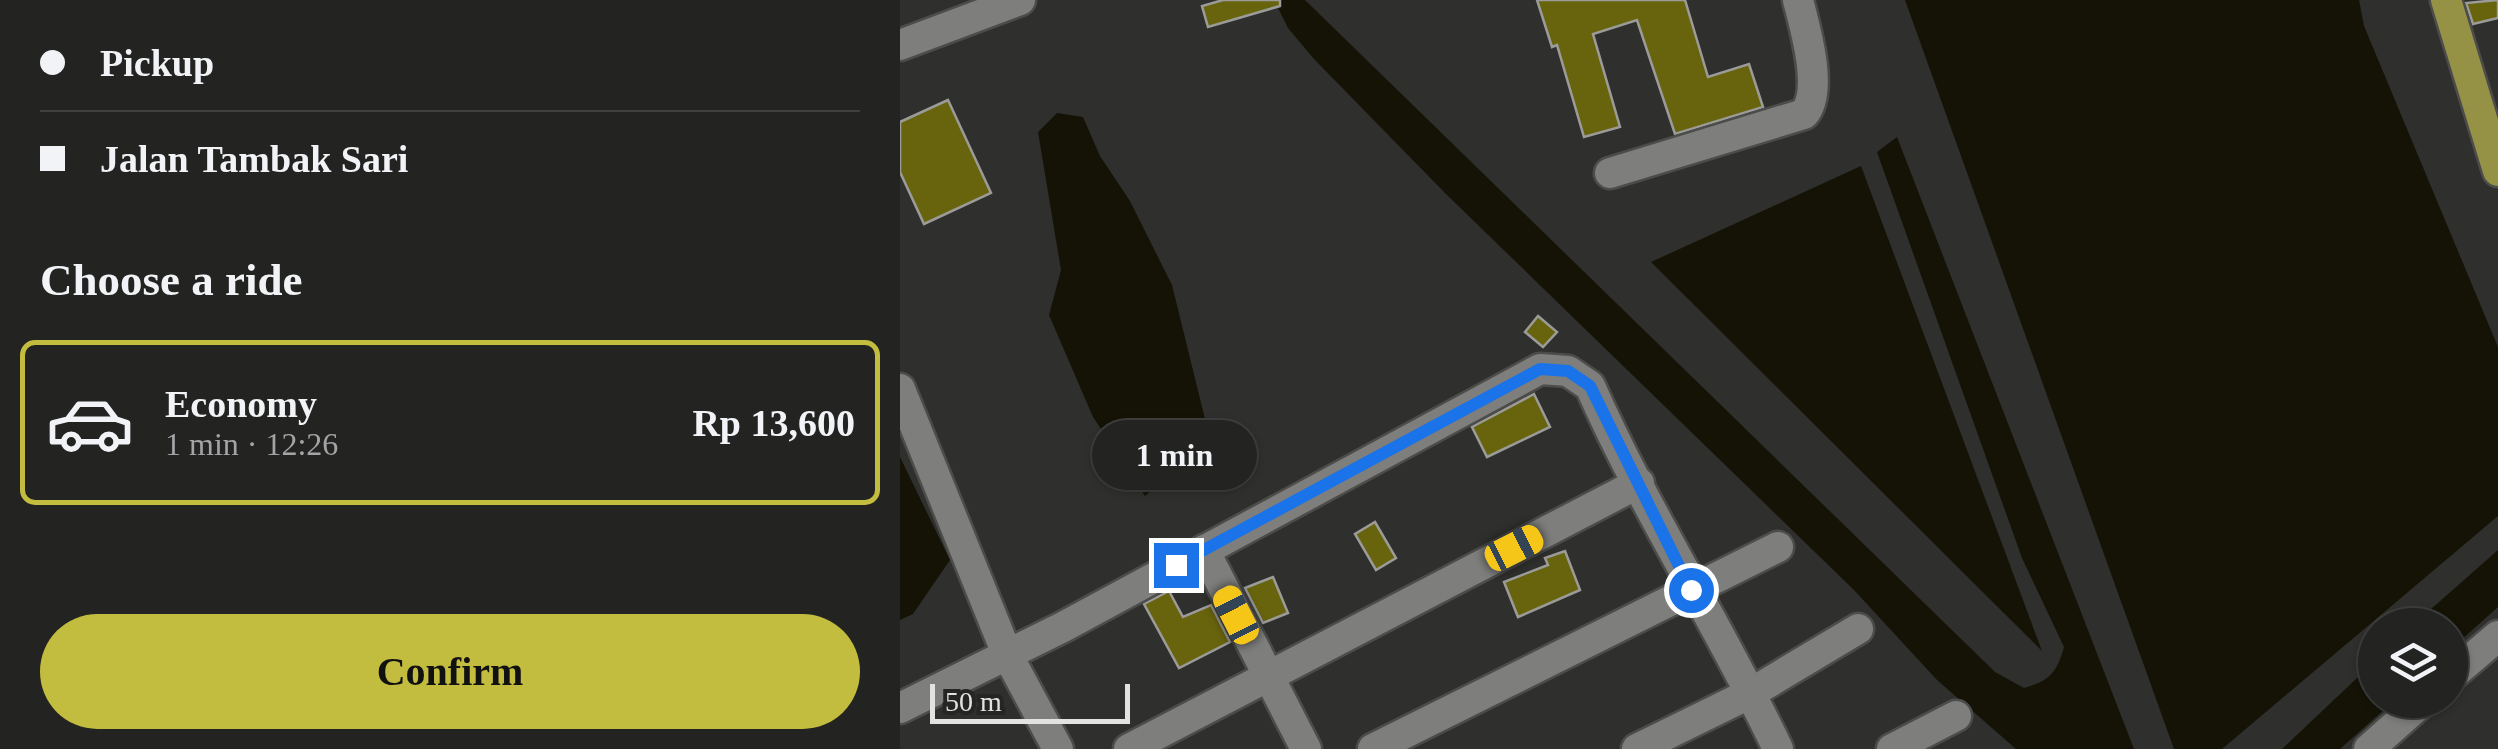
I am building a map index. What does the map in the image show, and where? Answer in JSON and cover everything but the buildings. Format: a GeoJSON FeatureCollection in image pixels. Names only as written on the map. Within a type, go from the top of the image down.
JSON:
{"type":"FeatureCollection","features":[{"type":"Feature","properties":{"kind":"main road"},"geometry":{"type":"LineString","coordinates":[[2446,0],[2498,171]]}},
{"type":"Feature","properties":{"kind":"street"},"geometry":{"type":"LineString","coordinates":[[900,45],[1020,0]]}},
{"type":"Feature","properties":{"kind":"street"},"geometry":{"type":"LineString","coordinates":[[1610,173],[1804,114],[1813,100],[1808,40],[1798,0]]}},
{"type":"Feature","properties":{"kind":"street"},"geometry":{"type":"LineString","coordinates":[[900,708],[1540,369],[1568,371],[1590,386],[1691,590],[1752,693],[1778,749]]}},
{"type":"Feature","properties":{"kind":"street"},"geometry":{"type":"LineString","coordinates":[[900,389],[1007,654],[1058,749]]}},
{"type":"Feature","properties":{"kind":"street"},"geometry":{"type":"LineString","coordinates":[[1129,749],[1269,680],[1639,483]]}},
{"type":"Feature","properties":{"kind":"street"},"geometry":{"type":"LineString","coordinates":[[1373,749],[1778,547]]}},
{"type":"Feature","properties":{"kind":"street"},"geometry":{"type":"LineString","coordinates":[[1204,550],[1306,749]]}},
{"type":"Feature","properties":{"kind":"street"},"geometry":{"type":"LineString","coordinates":[[1638,749],[1752,693],[1858,629]]}},
{"type":"Feature","properties":{"kind":"street"},"geometry":{"type":"LineString","coordinates":[[2468,666],[2494,649]]}},
{"type":"Feature","properties":{"kind":"street"},"geometry":{"type":"LineString","coordinates":[[1892,749],[1956,716]]}},
{"type":"Feature","properties":{"kind":"street"},"geometry":{"type":"LineString","coordinates":[[2369,749],[2404,718]]}},
{"type":"Feature","properties":{"kind":"shaded area"},"geometry":{"type":"Polygon","coordinates":[[[1274,0],[1305,0],[1995,672],[2024,688],[2051,675],[2064,647],[2022,558],[1877,152],[1897,137],[2134,749],[2016,749],[1937,680],[1854,590],[1445,193],[1314,59],[1288,28],[1274,0]]]}},
{"type":"Feature","properties":{"kind":"shaded area"},"geometry":{"type":"Polygon","coordinates":[[[1905,0],[2359,0],[2364,26],[2498,347],[2498,516],[2389,608],[2358,608],[2358,634],[2222,749],[2174,749],[1905,0]]]}},
{"type":"Feature","properties":{"kind":"shaded area"},"geometry":{"type":"Polygon","coordinates":[[[1057,113],[1083,117],[1100,156],[1130,201],[1172,285],[1205,419],[1200,447],[1145,496],[1093,417],[1049,315],[1061,270],[1038,132],[1057,113]]]}},
{"type":"Feature","properties":{"kind":"shaded area"},"geometry":{"type":"Polygon","coordinates":[[[1861,166],[2042,651],[1651,262],[1861,166]]]}},
{"type":"Feature","properties":{"kind":"shaded area"},"geometry":{"type":"Polygon","coordinates":[[[900,457],[950,560],[913,614],[900,620],[900,457]]]}},
{"type":"Feature","properties":{"kind":"shaded area"},"geometry":{"type":"Polygon","coordinates":[[[2498,550],[2498,607],[2468,634],[2468,608],[2432,608],[2498,550]]]}},
{"type":"Feature","properties":{"kind":"shaded area"},"geometry":{"type":"Polygon","coordinates":[[[2358,677],[2358,718],[2375,718],[2340,749],[2282,749],[2358,677]]]}},
{"type":"Feature","properties":{"kind":"route"},"geometry":{"type":"LineString","coordinates":[[1176,565],[1540,369],[1568,371],[1590,386],[1691,590]]}}]}
